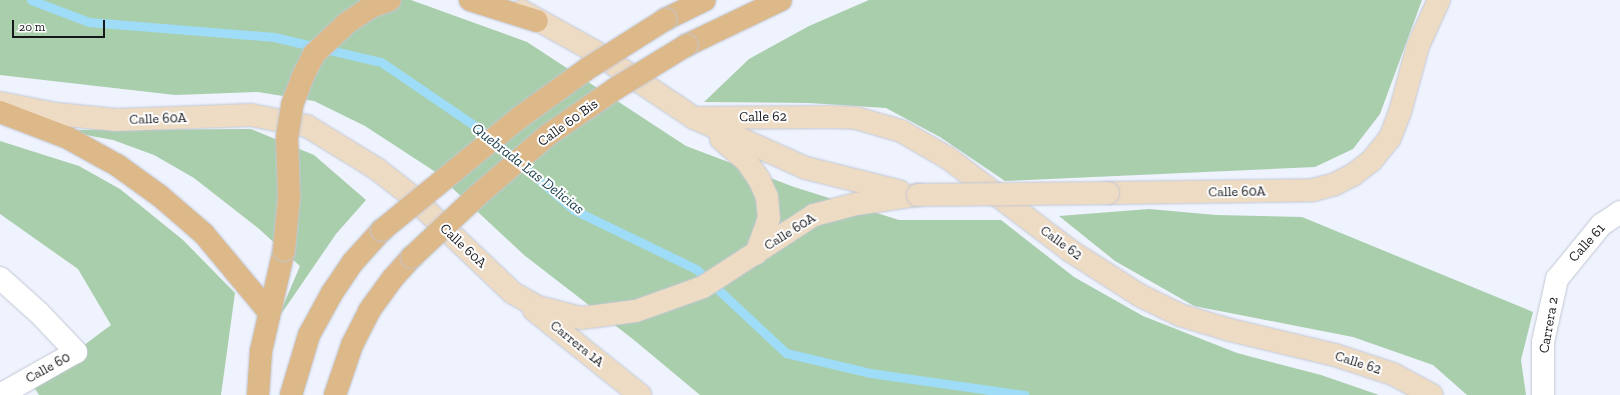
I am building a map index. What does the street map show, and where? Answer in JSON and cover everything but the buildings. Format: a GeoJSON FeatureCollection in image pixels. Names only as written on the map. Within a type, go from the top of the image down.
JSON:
{"type":"FeatureCollection","features":[{"type":"Feature","properties":{"kind":"main road"},"geometry":{"type":"LineString","coordinates":[[258,395],[261,351],[284,250],[289,197],[287,138],[292,105],[303,76],[314,54],[347,23],[371,7],[390,0]]}},
{"type":"Feature","properties":{"kind":"main road"},"geometry":{"type":"LineString","coordinates":[[470,0],[537,21]]}},
{"type":"Feature","properties":{"kind":"main road"},"geometry":{"type":"LineString","coordinates":[[291,395],[309,335],[328,300],[353,262],[382,230],[519,118],[587,69],[666,19],[705,0]]}},
{"type":"Feature","properties":{"kind":"main road","name":"Calle 60 Bis"},"geometry":{"type":"LineString","coordinates":[[335,395],[352,345],[369,311],[392,278],[412,257],[478,195],[548,135],[615,89],[687,45],[781,0]]}},
{"type":"Feature","properties":{"kind":"main road"},"geometry":{"type":"LineString","coordinates":[[0,112],[68,138],[117,165],[160,196],[204,234],[269,312]]}},
{"type":"Feature","properties":{"kind":"street"},"geometry":{"type":"LineString","coordinates":[[504,0],[537,21],[594,51],[718,133],[747,162],[759,179],[767,197],[769,218],[756,254]]}},
{"type":"Feature","properties":{"kind":"street","name":"Calle 60A"},"geometry":{"type":"LineString","coordinates":[[0,103],[56,114],[117,120],[251,115],[307,126],[377,169],[410,196],[513,293],[545,309],[581,318],[636,311],[681,297],[703,287],[814,215],[856,204],[918,195],[1313,190],[1334,184],[1372,160],[1390,138],[1400,112],[1418,46],[1439,0]]}},
{"type":"Feature","properties":{"kind":"street","name":"Calle 62"},"geometry":{"type":"LineString","coordinates":[[694,118],[856,118],[901,131],[948,158],[1069,250],[1139,295],[1180,315],[1230,330],[1335,355],[1393,374],[1432,395]]}},
{"type":"Feature","properties":{"kind":"street","name":"Calle 60A"},"geometry":{"type":"LineString","coordinates":[[718,133],[806,168],[869,185],[918,195]]}},
{"type":"Feature","properties":{"kind":"street","name":"Calle 61"},"geometry":{"type":"LineString","coordinates":[[1557,279],[1601,225],[1620,212]]}},
{"type":"Feature","properties":{"kind":"street","name":"Calle 60"},"geometry":{"type":"LineString","coordinates":[[0,278],[39,313],[76,352],[0,395]]}},
{"type":"Feature","properties":{"kind":"street","name":"Carrera 2"},"geometry":{"type":"LineString","coordinates":[[1543,395],[1543,342],[1557,279]]}},
{"type":"Feature","properties":{"kind":"street","name":"Carrera 1A"},"geometry":{"type":"LineString","coordinates":[[513,293],[640,395]]}},
{"type":"Feature","properties":{"kind":"green space"},"geometry":{"type":"Polygon","coordinates":[[[0,0],[411,0],[527,42],[686,146],[794,187],[899,220],[1001,220],[1074,277],[1143,316],[1237,353],[1321,375],[1379,395],[700,395],[634,340],[524,255],[434,171],[365,126],[314,101],[258,92],[175,95],[0,75],[0,0]]]}},
{"type":"Feature","properties":{"kind":"green space"},"geometry":{"type":"Polygon","coordinates":[[[869,0],[1422,0],[1380,114],[1353,149],[1315,167],[1005,181],[940,137],[886,108],[809,103],[704,102],[749,59],[809,26],[869,0]]]}},
{"type":"Feature","properties":{"kind":"green space"},"geometry":{"type":"Polygon","coordinates":[[[251,129],[314,155],[366,200],[336,234],[277,320],[300,266],[258,228],[194,178],[154,155],[113,140],[59,130],[251,129]]]}},
{"type":"Feature","properties":{"kind":"green space"},"geometry":{"type":"Polygon","coordinates":[[[0,141],[79,166],[120,189],[183,240],[235,293],[221,395],[39,395],[32,384],[111,325],[78,269],[0,214],[0,141]]]}},
{"type":"Feature","properties":{"kind":"green space"},"geometry":{"type":"Polygon","coordinates":[[[1149,209],[1216,215],[1302,217],[1533,312],[1521,360],[1526,395],[1467,395],[1433,365],[1353,337],[1194,306],[1115,261],[1059,216],[1149,209]]]}},
{"type":"Feature","properties":{"kind":"waterway","name":"Quebrada Las Delicias"},"geometry":{"type":"LineString","coordinates":[[31,0],[89,22],[274,37],[381,62],[481,130],[574,210],[696,269],[786,353],[870,373],[1024,395]]}}]}
